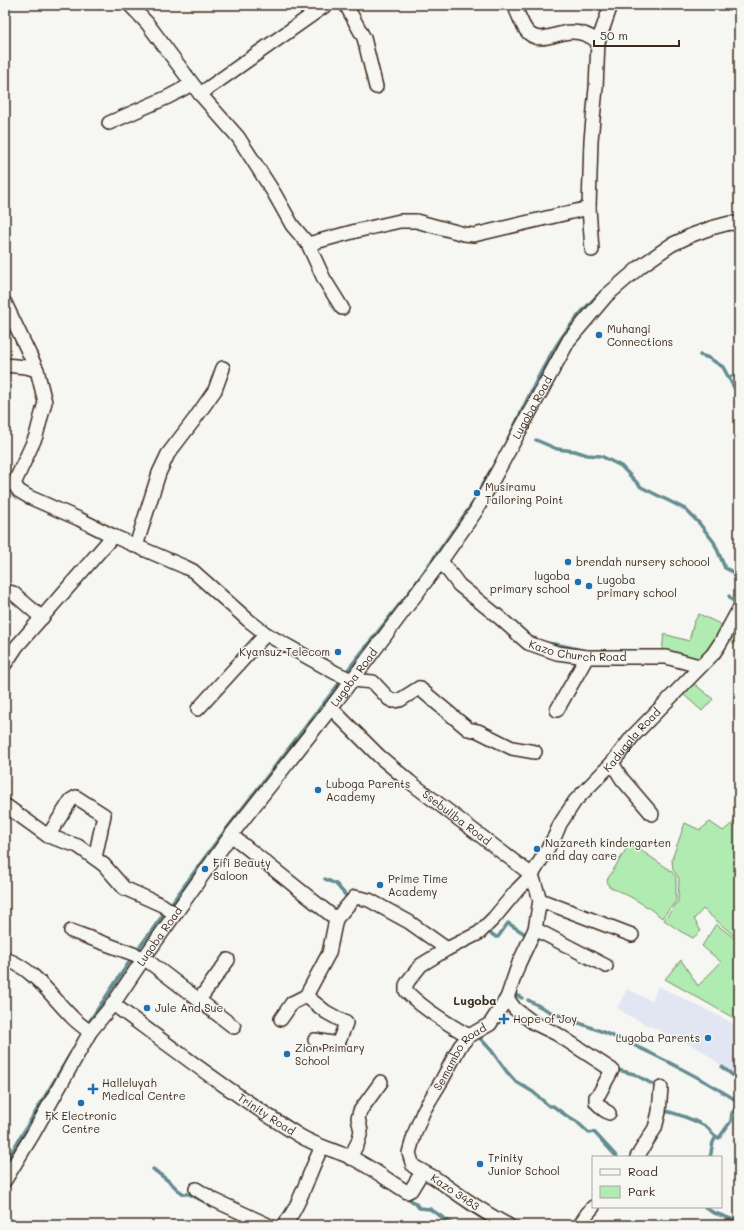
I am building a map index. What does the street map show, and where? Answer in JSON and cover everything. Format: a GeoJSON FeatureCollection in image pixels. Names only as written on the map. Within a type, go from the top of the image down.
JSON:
{"type":"FeatureCollection","features":[{"type":"Feature","properties":{"kind":"street"},"geometry":{"type":"LineString","coordinates":[[130,5],[147,23],[196,89],[238,137],[274,193],[292,225],[308,244],[324,279],[342,308]]}},
{"type":"Feature","properties":{"kind":"street"},"geometry":{"type":"LineString","coordinates":[[109,123],[168,97],[196,89],[326,5]]}},
{"type":"Feature","properties":{"kind":"street"},"geometry":{"type":"LineString","coordinates":[[346,5],[364,38],[376,87]]}},
{"type":"Feature","properties":{"kind":"street"},"geometry":{"type":"LineString","coordinates":[[514,5],[527,31],[535,37],[544,38],[571,32],[593,38],[598,42]]}},
{"type":"Feature","properties":{"kind":"street"},"geometry":{"type":"LineString","coordinates":[[592,250],[589,208],[591,140],[596,88],[598,42],[611,5]]}},
{"type":"Feature","properties":{"kind":"street"},"geometry":{"type":"LineString","coordinates":[[308,244],[400,221],[416,221],[464,234],[474,235],[589,208]]}},
{"type":"Feature","properties":{"kind":"street","name":"Lugoba Road"},"geometry":{"type":"LineString","coordinates":[[5,1180],[33,1134],[90,1032],[113,1004],[231,835],[331,708],[441,561],[476,511],[569,340],[591,312],[620,283],[671,245],[692,234],[711,228],[730,223],[739,224]]}},
{"type":"Feature","properties":{"kind":"street"},"geometry":{"type":"LineString","coordinates":[[5,303],[36,370],[45,402],[36,436],[14,484],[19,491],[113,536],[193,571],[266,634],[352,680],[373,682],[393,701],[400,700],[420,688],[468,729],[478,730],[512,748],[535,752]]}},
{"type":"Feature","properties":{"kind":"street"},"geometry":{"type":"LineString","coordinates":[[5,365],[26,366],[36,370]]}},
{"type":"Feature","properties":{"kind":"street"},"geometry":{"type":"LineString","coordinates":[[136,546],[159,473],[168,454],[215,390],[223,368]]}},
{"type":"Feature","properties":{"kind":"street"},"geometry":{"type":"LineString","coordinates":[[5,664],[17,646],[113,536]]}},
{"type":"Feature","properties":{"kind":"street","name":"Kazo Church Road"},"geometry":{"type":"LineString","coordinates":[[441,561],[459,585],[528,643],[557,653],[587,657],[666,657],[699,666]]}},
{"type":"Feature","properties":{"kind":"street"},"geometry":{"type":"LineString","coordinates":[[5,595],[9,592],[12,593],[42,618]]}},
{"type":"Feature","properties":{"kind":"street","name":"Kadugala Road"},"geometry":{"type":"LineString","coordinates":[[469,1036],[450,1025],[413,998],[406,991],[406,985],[409,980],[421,965],[447,949],[479,933],[494,918],[518,889],[532,876],[560,824],[575,801],[612,763],[633,736],[699,666],[713,654],[739,609]]}},
{"type":"Feature","properties":{"kind":"street"},"geometry":{"type":"LineString","coordinates":[[198,708],[266,634]]}},
{"type":"Feature","properties":{"kind":"street"},"geometry":{"type":"LineString","coordinates":[[557,710],[587,657]]}},
{"type":"Feature","properties":{"kind":"street","name":"Ssebuliba Road"},"geometry":{"type":"LineString","coordinates":[[331,708],[379,756],[404,778],[532,876]]}},
{"type":"Feature","properties":{"kind":"street"},"geometry":{"type":"LineString","coordinates":[[612,763],[622,779],[652,814]]}},
{"type":"Feature","properties":{"kind":"street"},"geometry":{"type":"LineString","coordinates":[[48,836],[71,800],[76,797],[104,815],[95,858]]}},
{"type":"Feature","properties":{"kind":"street"},"geometry":{"type":"LineString","coordinates":[[5,805],[48,836],[78,846],[104,865],[124,888],[162,905],[175,914]]}},
{"type":"Feature","properties":{"kind":"street"},"geometry":{"type":"LineString","coordinates":[[231,835],[336,919]]}},
{"type":"Feature","properties":{"kind":"street","name":"Semambo Road"},"geometry":{"type":"LineString","coordinates":[[422,1172],[413,1166],[409,1153],[415,1132],[424,1110],[460,1046],[469,1036],[490,1024],[507,998],[519,963],[535,929],[540,900],[532,876]]}},
{"type":"Feature","properties":{"kind":"street"},"geometry":{"type":"LineString","coordinates":[[282,1019],[292,1003],[306,996],[329,953],[336,919],[355,897],[369,900],[409,922],[447,949]]}},
{"type":"Feature","properties":{"kind":"street"},"geometry":{"type":"LineString","coordinates":[[540,900],[632,935]]}},
{"type":"Feature","properties":{"kind":"street"},"geometry":{"type":"LineString","coordinates":[[535,929],[606,966]]}},
{"type":"Feature","properties":{"kind":"street"},"geometry":{"type":"LineString","coordinates":[[71,931],[144,958],[234,1027]]}},
{"type":"Feature","properties":{"kind":"street"},"geometry":{"type":"LineString","coordinates":[[5,959],[17,964],[28,972],[72,1018],[90,1032]]}},
{"type":"Feature","properties":{"kind":"street"},"geometry":{"type":"LineString","coordinates":[[199,1000],[228,960]]}},
{"type":"Feature","properties":{"kind":"street"},"geometry":{"type":"LineString","coordinates":[[306,996],[326,1012],[346,1023],[338,1044],[316,1040]]}},
{"type":"Feature","properties":{"kind":"street"},"geometry":{"type":"LineString","coordinates":[[507,998],[515,1009],[534,1023],[558,1034],[612,1070],[600,1094],[596,1097],[596,1102],[609,1113]]}},
{"type":"Feature","properties":{"kind":"street","name":"Trinity Road"},"geometry":{"type":"LineString","coordinates":[[113,1004],[268,1116],[301,1137],[350,1158],[407,1192],[411,1190],[422,1172]]}},
{"type":"Feature","properties":{"kind":"street"},"geometry":{"type":"LineString","coordinates":[[350,1158],[358,1142],[361,1131],[358,1118],[360,1111],[381,1082]]}},
{"type":"Feature","properties":{"kind":"street"},"geometry":{"type":"LineString","coordinates":[[638,1156],[655,1128],[659,1112],[661,1088]]}},
{"type":"Feature","properties":{"kind":"street"},"geometry":{"type":"LineString","coordinates":[[284,1225],[292,1212],[322,1147]]}},
{"type":"Feature","properties":{"kind":"street","name":"Kazo 3483"},"geometry":{"type":"LineString","coordinates":[[422,1172],[433,1177],[488,1214],[508,1225]]}},
{"type":"Feature","properties":{"kind":"street"},"geometry":{"type":"LineString","coordinates":[[196,1188],[214,1200],[268,1225]]}},
{"type":"Feature","properties":{"kind":"street"},"geometry":{"type":"LineString","coordinates":[[580,1225],[592,1208]]}},
{"type":"Feature","properties":{"kind":"shaded area","name":"Lugoba Parents"},"geometry":{"type":"Polygon","coordinates":[[[658,986],[739,1026],[739,1079],[701,1050],[631,1017],[617,1008],[627,989],[652,1001],[658,986]]]}},
{"type":"Feature","properties":{"kind":"green space"},"geometry":{"type":"Polygon","coordinates":[[[699,614],[722,625],[713,644],[699,660],[662,651],[664,634],[689,641],[694,622],[699,614]]]}},
{"type":"Feature","properties":{"kind":"green space"},"geometry":{"type":"Polygon","coordinates":[[[739,624],[739,648],[727,639],[739,624]]]}},
{"type":"Feature","properties":{"kind":"green space"},"geometry":{"type":"Polygon","coordinates":[[[692,682],[713,699],[702,711],[682,693],[692,682]]]}},
{"type":"Feature","properties":{"kind":"green space"},"geometry":{"type":"Polygon","coordinates":[[[739,818],[739,940],[703,909],[694,919],[701,931],[693,938],[664,920],[678,902],[679,878],[673,870],[672,859],[685,823],[700,830],[710,822],[723,831],[739,818]]]}},
{"type":"Feature","properties":{"kind":"green space"},"geometry":{"type":"Polygon","coordinates":[[[630,843],[670,870],[676,877],[676,901],[662,918],[637,901],[609,887],[607,880],[630,843]]]}},
{"type":"Feature","properties":{"kind":"green space"},"geometry":{"type":"Polygon","coordinates":[[[716,924],[739,942],[739,1021],[665,979],[681,960],[698,986],[721,962],[702,946],[716,924]]]}},
{"type":"Feature","properties":{"kind":"waterway"},"geometry":{"type":"LineString","coordinates":[[509,437],[546,362],[564,334],[597,296]]}},
{"type":"Feature","properties":{"kind":"waterway"},"geometry":{"type":"LineString","coordinates":[[700,355],[709,358],[723,367],[739,397]]}},
{"type":"Feature","properties":{"kind":"waterway"},"geometry":{"type":"LineString","coordinates":[[728,378],[739,372]]}},
{"type":"Feature","properties":{"kind":"waterway"},"geometry":{"type":"LineString","coordinates":[[536,440],[557,449],[575,451],[587,455],[601,456],[621,466],[641,487],[685,509],[699,523],[714,542],[725,568],[739,575]]}},
{"type":"Feature","properties":{"kind":"waterway"},"geometry":{"type":"LineString","coordinates":[[479,493],[490,472]]}},
{"type":"Feature","properties":{"kind":"waterway"},"geometry":{"type":"LineString","coordinates":[[87,1025],[136,952],[214,845],[411,590],[473,503]]}},
{"type":"Feature","properties":{"kind":"waterway"},"geometry":{"type":"LineString","coordinates":[[729,596],[733,601],[739,601]]}},
{"type":"Feature","properties":{"kind":"waterway"},"geometry":{"type":"LineString","coordinates":[[545,643],[584,651]]}},
{"type":"Feature","properties":{"kind":"waterway"},"geometry":{"type":"LineString","coordinates":[[325,879],[336,884],[349,899]]}},
{"type":"Feature","properties":{"kind":"waterway"},"geometry":{"type":"LineString","coordinates":[[486,930],[498,937],[508,923],[528,936]]}},
{"type":"Feature","properties":{"kind":"waterway"},"geometry":{"type":"LineString","coordinates":[[512,993],[522,998]]}},
{"type":"Feature","properties":{"kind":"waterway"},"geometry":{"type":"LineString","coordinates":[[528,1000],[555,1014],[649,1052],[695,1076],[739,1102]]}},
{"type":"Feature","properties":{"kind":"waterway"},"geometry":{"type":"LineString","coordinates":[[477,1035],[491,1050],[515,1081],[533,1092],[549,1106],[553,1106],[576,1121],[589,1133],[594,1132],[616,1156]]}},
{"type":"Feature","properties":{"kind":"waterway"},"geometry":{"type":"LineString","coordinates":[[5,1163],[71,1053]]}},
{"type":"Feature","properties":{"kind":"waterway"},"geometry":{"type":"LineString","coordinates":[[722,1067],[739,1080]]}},
{"type":"Feature","properties":{"kind":"waterway"},"geometry":{"type":"LineString","coordinates":[[614,1069],[634,1074],[656,1086],[657,1090]]}},
{"type":"Feature","properties":{"kind":"waterway"},"geometry":{"type":"LineString","coordinates":[[661,1110],[683,1116],[700,1123],[719,1138],[731,1121],[732,1113],[739,1104]]}},
{"type":"Feature","properties":{"kind":"waterway"},"geometry":{"type":"LineString","coordinates":[[710,1156],[713,1142],[716,1137]]}},
{"type":"Feature","properties":{"kind":"waterway"},"geometry":{"type":"LineString","coordinates":[[153,1169],[184,1194],[189,1194],[205,1202]]}},
{"type":"Feature","properties":{"kind":"waterway"},"geometry":{"type":"LineString","coordinates":[[405,1196],[419,1208],[430,1209],[454,1225]]}},
{"type":"Feature","properties":{"kind":"waterway"},"geometry":{"type":"LineString","coordinates":[[706,1208],[712,1212],[739,1222]]}},
{"type":"Feature","properties":{"kind":"waterway"},"geometry":{"type":"LineString","coordinates":[[5,1220],[9,1225]]}},
{"type":"Feature","properties":{"kind":"waterway"},"geometry":{"type":"LineString","coordinates":[[510,1222],[523,1225]]}},
{"type":"Feature","properties":{"kind":"place","name":"Muhangi Connections"},"geometry":{"type":"Point","coordinates":[599,335]}},
{"type":"Feature","properties":{"kind":"place","name":"Musiramu Tailoring Point"},"geometry":{"type":"Point","coordinates":[477,493]}},
{"type":"Feature","properties":{"kind":"place","name":"brendah nursery schoool"},"geometry":{"type":"Point","coordinates":[568,562]}},
{"type":"Feature","properties":{"kind":"place","name":"lugoba primary school"},"geometry":{"type":"Point","coordinates":[578,582]}},
{"type":"Feature","properties":{"kind":"place","name":"Lugoba primary school"},"geometry":{"type":"Point","coordinates":[589,586]}},
{"type":"Feature","properties":{"kind":"place","name":"Kyansuz Telecom"},"geometry":{"type":"Point","coordinates":[338,652]}},
{"type":"Feature","properties":{"kind":"place","name":"Luboga Parents Academy"},"geometry":{"type":"Point","coordinates":[318,790]}},
{"type":"Feature","properties":{"kind":"place","name":"Nazareth kindergarten and day care"},"geometry":{"type":"Point","coordinates":[537,849]}},
{"type":"Feature","properties":{"kind":"place","name":"Fifi Beauty Saloon"},"geometry":{"type":"Point","coordinates":[205,869]}},
{"type":"Feature","properties":{"kind":"place","name":"Prime Time Academy"},"geometry":{"type":"Point","coordinates":[380,885]}},
{"type":"Feature","properties":{"kind":"place","name":"Jule And Sue"},"geometry":{"type":"Point","coordinates":[147,1008]}},
{"type":"Feature","properties":{"kind":"place","name":"Hope of Joy"},"geometry":{"type":"Point","coordinates":[504,1019]}},
{"type":"Feature","properties":{"kind":"place","name":"Lugoba Parents"},"geometry":{"type":"Point","coordinates":[708,1038]}},
{"type":"Feature","properties":{"kind":"place","name":"Zion Primary School"},"geometry":{"type":"Point","coordinates":[287,1054]}},
{"type":"Feature","properties":{"kind":"place","name":"Halleluyah Medical Centre"},"geometry":{"type":"Point","coordinates":[93,1089]}},
{"type":"Feature","properties":{"kind":"place","name":"FK Electronic Centre"},"geometry":{"type":"Point","coordinates":[81,1103]}},
{"type":"Feature","properties":{"kind":"place","name":"Trinity Junior School"},"geometry":{"type":"Point","coordinates":[480,1164]}},
{"type":"Feature","properties":{"kind":"district","name":"Lugoba"},"geometry":{"type":"Point","coordinates":[475,1001]}}]}
